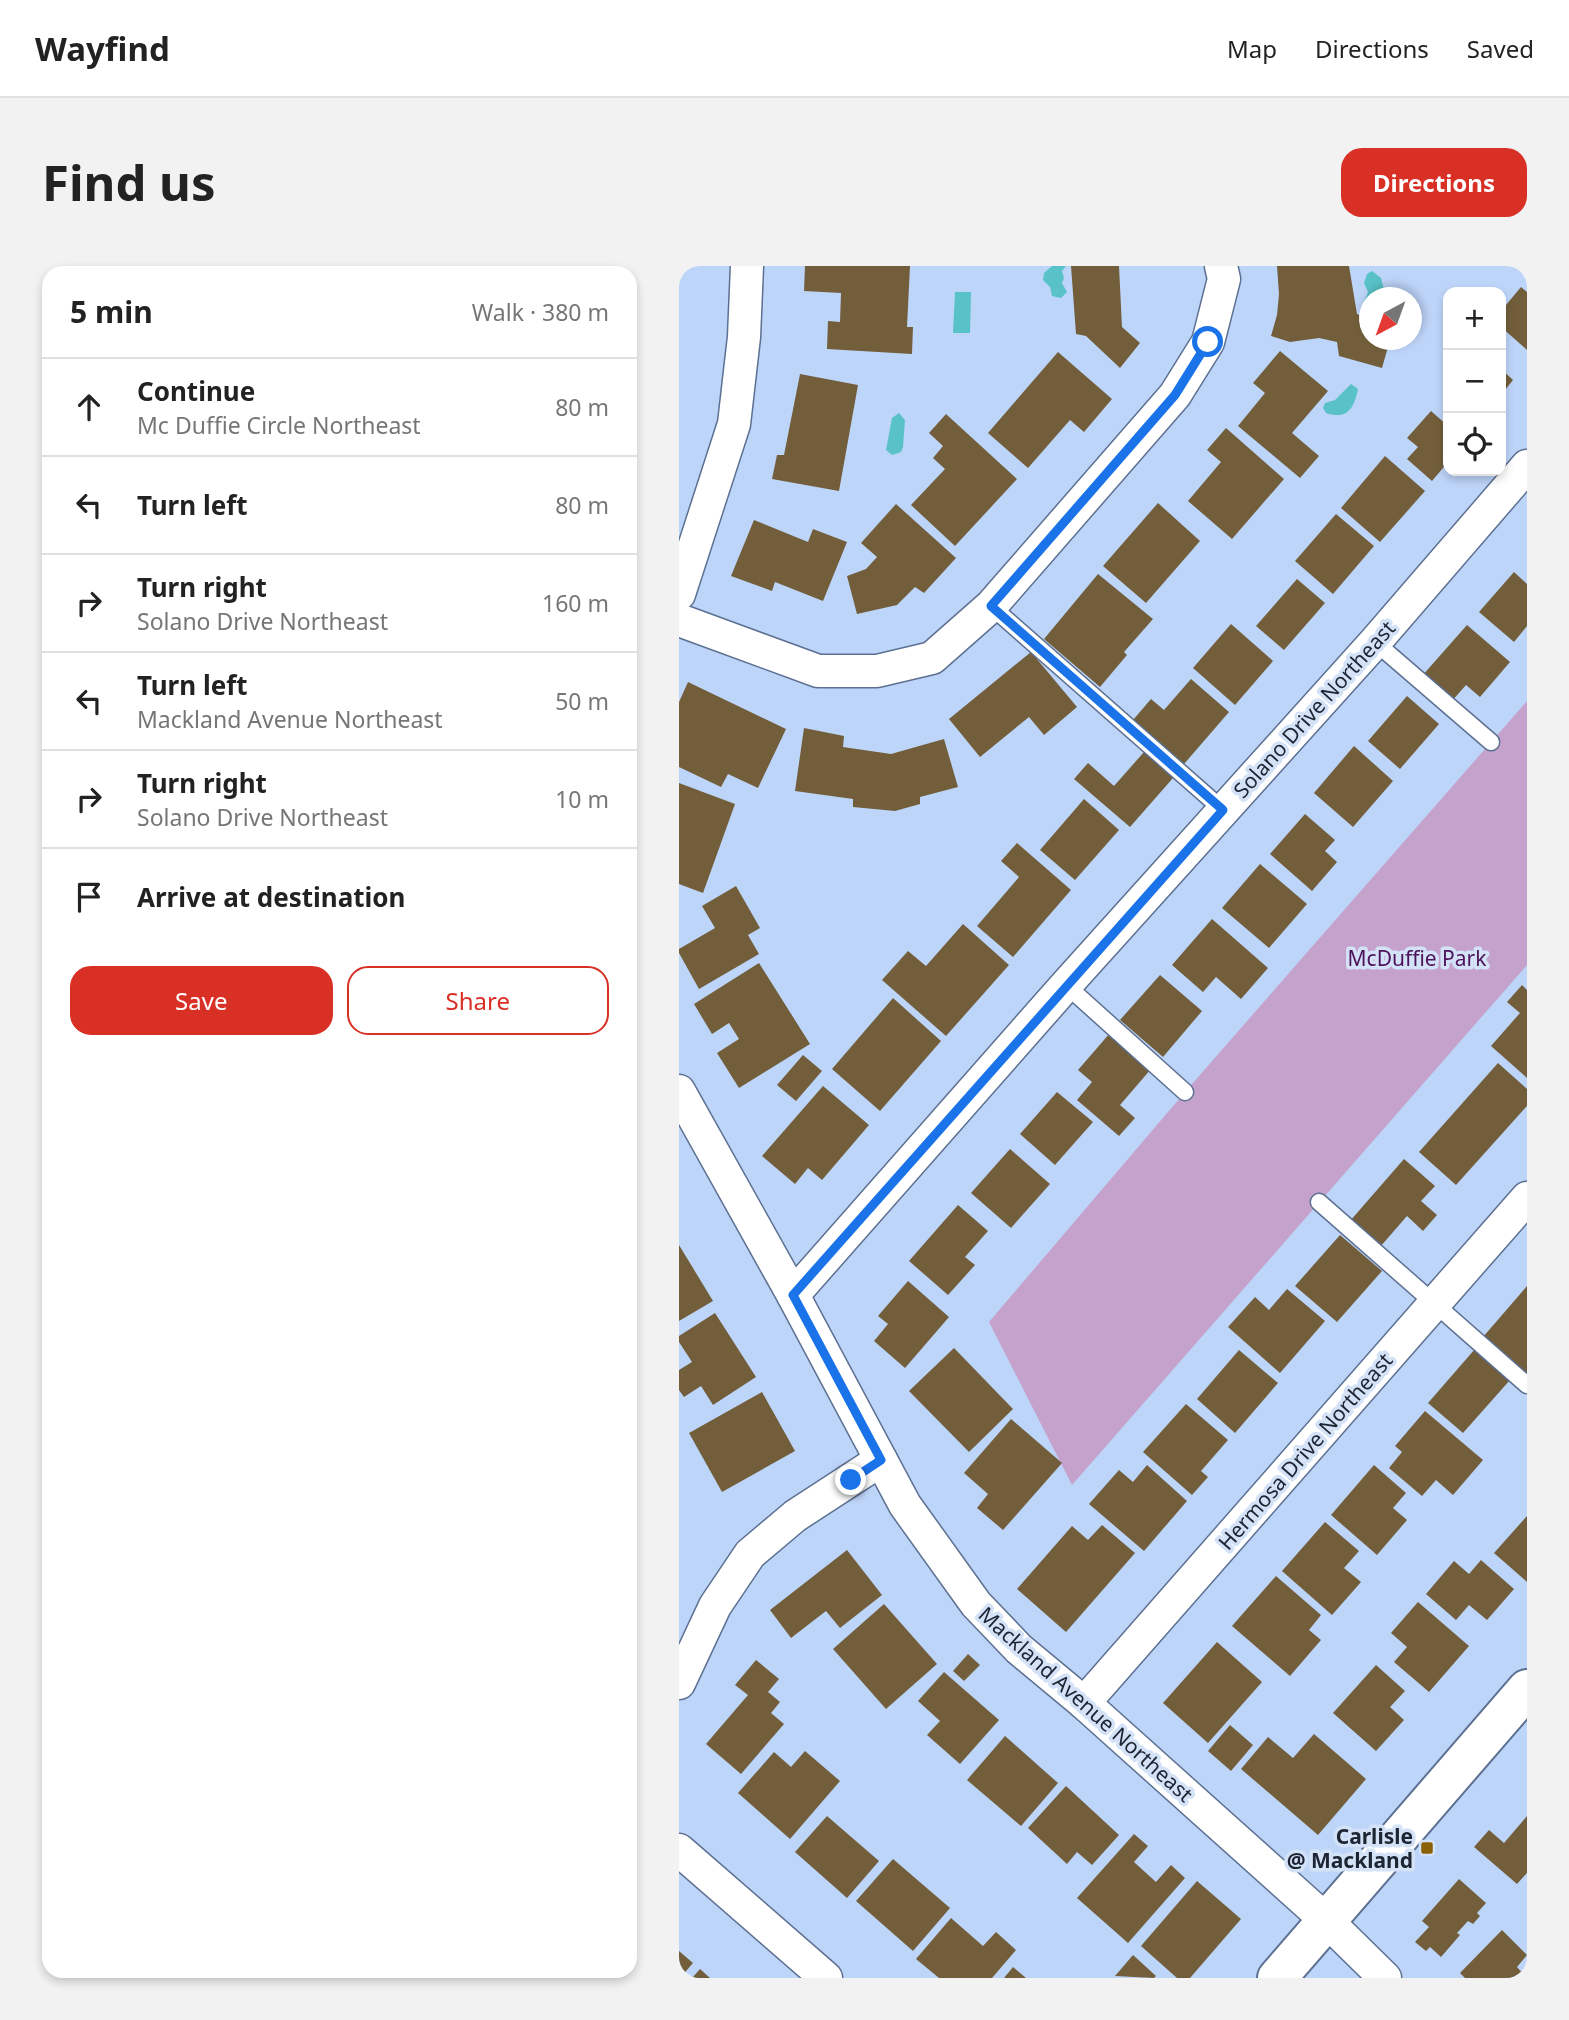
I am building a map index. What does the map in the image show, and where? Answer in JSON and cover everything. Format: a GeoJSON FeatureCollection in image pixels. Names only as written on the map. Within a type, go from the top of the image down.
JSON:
{"type":"FeatureCollection","features":[{"type":"Feature","properties":{"kind":"main road"},"geometry":{"type":"LineString","coordinates":[[1277,1978],[1527,1689]]}},
{"type":"Feature","properties":{"kind":"street"},"geometry":{"type":"LineString","coordinates":[[679,594],[734,424],[744,337],[747,266]]}},
{"type":"Feature","properties":{"kind":"street"},"geometry":{"type":"LineString","coordinates":[[679,620],[818,671],[877,671],[932,658],[991,606],[1175,395],[1208,342],[1224,279],[1221,266]]}},
{"type":"Feature","properties":{"kind":"street","name":"Solano Drive Northeast"},"geometry":{"type":"LineString","coordinates":[[793,1295],[1066,985],[1374,642],[1527,466]]}},
{"type":"Feature","properties":{"kind":"street","name":"Mackland Avenue Northeast"},"geometry":{"type":"LineString","coordinates":[[679,1091],[793,1295],[905,1505],[976,1604],[1019,1649],[1084,1703],[1326,1920],[1385,1978]]}},
{"type":"Feature","properties":{"kind":"street","name":"Hermosa Drive Northeast"},"geometry":{"type":"LineString","coordinates":[[1084,1703],[1527,1198]]}},
{"type":"Feature","properties":{"kind":"street"},"geometry":{"type":"LineString","coordinates":[[679,1684],[715,1606],[750,1554],[795,1516],[881,1460]]}},
{"type":"Feature","properties":{"kind":"street"},"geometry":{"type":"LineString","coordinates":[[679,1850],[826,1978]]}},
{"type":"Feature","properties":{"kind":"lane"},"geometry":{"type":"LineString","coordinates":[[991,606],[1223,810]]}},
{"type":"Feature","properties":{"kind":"lane"},"geometry":{"type":"LineString","coordinates":[[1374,642],[1491,742]]}},
{"type":"Feature","properties":{"kind":"lane"},"geometry":{"type":"LineString","coordinates":[[1066,985],[1185,1092]]}},
{"type":"Feature","properties":{"kind":"lane"},"geometry":{"type":"LineString","coordinates":[[1319,1202],[1527,1385]]}},
{"type":"Feature","properties":{"kind":"green space","name":"McDuffie Park"},"geometry":{"type":"Polygon","coordinates":[[[1527,701],[1527,965],[1072,1485],[989,1322],[1185,1092],[1527,701]]]}},
{"type":"Feature","properties":{"kind":"shaded area"},"geometry":{"type":"Polygon","coordinates":[[[1052,266],[1066,266],[1062,271],[1062,283],[1067,292],[1061,298],[1052,296],[1050,287],[1043,280],[1044,273],[1052,266]]]}},
{"type":"Feature","properties":{"kind":"shaded area"},"geometry":{"type":"Polygon","coordinates":[[[1372,271],[1381,278],[1383,287],[1366,287],[1364,283],[1367,274],[1372,271]]]}},
{"type":"Feature","properties":{"kind":"shaded area"},"geometry":{"type":"Polygon","coordinates":[[[955,292],[971,292],[970,333],[953,333],[955,292]]]}},
{"type":"Feature","properties":{"kind":"shaded area"},"geometry":{"type":"Polygon","coordinates":[[[1351,384],[1358,389],[1352,407],[1344,414],[1326,413],[1323,408],[1325,403],[1335,400],[1351,384]]]}},
{"type":"Feature","properties":{"kind":"shaded area"},"geometry":{"type":"Polygon","coordinates":[[[899,413],[905,420],[903,447],[901,452],[892,455],[886,450],[892,418],[899,413]]]}},
{"type":"Feature","properties":{"kind":"building"},"geometry":{"type":"Polygon","coordinates":[[[805,266],[910,266],[907,327],[913,327],[912,354],[827,349],[828,321],[840,322],[841,293],[804,291],[805,266]]]}},
{"type":"Feature","properties":{"kind":"building"},"geometry":{"type":"Polygon","coordinates":[[[1071,266],[1119,266],[1122,327],[1140,343],[1120,368],[1086,336],[1076,334],[1071,266]]]}},
{"type":"Feature","properties":{"kind":"building"},"geometry":{"type":"Polygon","coordinates":[[[1277,266],[1349,266],[1359,315],[1359,350],[1387,350],[1382,368],[1339,356],[1337,342],[1319,338],[1290,342],[1271,336],[1279,294],[1277,266]]]}},
{"type":"Feature","properties":{"kind":"building"},"geometry":{"type":"Polygon","coordinates":[[[1521,287],[1527,292],[1527,350],[1506,331],[1506,305],[1521,287]]]}},
{"type":"Feature","properties":{"kind":"building"},"geometry":{"type":"Polygon","coordinates":[[[1280,351],[1328,391],[1292,433],[1319,456],[1300,478],[1238,426],[1265,393],[1253,383],[1280,351]]]}},
{"type":"Feature","properties":{"kind":"building"},"geometry":{"type":"Polygon","coordinates":[[[1058,352],[1112,399],[1084,432],[1070,420],[1028,468],[988,433],[1058,352]]]}},
{"type":"Feature","properties":{"kind":"building"},"geometry":{"type":"Polygon","coordinates":[[[800,374],[858,385],[839,491],[772,479],[777,455],[784,455],[800,374]]]}},
{"type":"Feature","properties":{"kind":"building"},"geometry":{"type":"Polygon","coordinates":[[[1506,374],[1513,380],[1506,389],[1506,374]]]}},
{"type":"Feature","properties":{"kind":"building"},"geometry":{"type":"Polygon","coordinates":[[[1431,411],[1443,422],[1443,468],[1432,481],[1407,459],[1418,447],[1407,438],[1431,411]]]}},
{"type":"Feature","properties":{"kind":"building"},"geometry":{"type":"Polygon","coordinates":[[[946,414],[1017,479],[955,546],[911,505],[945,469],[933,458],[943,446],[929,433],[946,414]]]}},
{"type":"Feature","properties":{"kind":"building"},"geometry":{"type":"Polygon","coordinates":[[[1226,428],[1284,479],[1232,539],[1188,501],[1221,462],[1207,450],[1226,428]]]}},
{"type":"Feature","properties":{"kind":"building"},"geometry":{"type":"Polygon","coordinates":[[[1385,456],[1425,491],[1380,542],[1341,508],[1385,456]]]}},
{"type":"Feature","properties":{"kind":"building"},"geometry":{"type":"Polygon","coordinates":[[[1158,503],[1200,541],[1146,603],[1103,566],[1158,503]]]}},
{"type":"Feature","properties":{"kind":"building"},"geometry":{"type":"Polygon","coordinates":[[[896,504],[956,558],[924,593],[915,587],[897,605],[857,614],[847,576],[866,569],[877,557],[861,543],[896,504]]]}},
{"type":"Feature","properties":{"kind":"building"},"geometry":{"type":"Polygon","coordinates":[[[1336,514],[1374,546],[1333,594],[1295,561],[1336,514]]]}},
{"type":"Feature","properties":{"kind":"building"},"geometry":{"type":"Polygon","coordinates":[[[754,520],[808,542],[813,529],[847,542],[823,601],[775,582],[772,591],[731,576],[754,520]]]}},
{"type":"Feature","properties":{"kind":"building"},"geometry":{"type":"Polygon","coordinates":[[[1514,572],[1527,584],[1527,626],[1514,642],[1479,612],[1514,572]]]}},
{"type":"Feature","properties":{"kind":"building"},"geometry":{"type":"Polygon","coordinates":[[[1098,574],[1153,619],[1124,652],[1127,655],[1100,687],[1044,639],[1098,574]]]}},
{"type":"Feature","properties":{"kind":"building"},"geometry":{"type":"Polygon","coordinates":[[[1297,579],[1325,603],[1284,650],[1256,626],[1297,579]]]}},
{"type":"Feature","properties":{"kind":"building"},"geometry":{"type":"Polygon","coordinates":[[[1231,624],[1273,661],[1235,705],[1193,668],[1231,624]]]}},
{"type":"Feature","properties":{"kind":"building"},"geometry":{"type":"Polygon","coordinates":[[[1467,625],[1510,662],[1480,697],[1466,685],[1451,702],[1422,676],[1467,625]]]}},
{"type":"Feature","properties":{"kind":"building"},"geometry":{"type":"Polygon","coordinates":[[[1031,652],[1077,707],[1044,735],[1029,717],[980,757],[949,719],[1031,652]]]}},
{"type":"Feature","properties":{"kind":"building"},"geometry":{"type":"Polygon","coordinates":[[[1191,679],[1229,712],[1184,764],[1133,720],[1151,699],[1164,710],[1191,679]]]}},
{"type":"Feature","properties":{"kind":"building"},"geometry":{"type":"Polygon","coordinates":[[[688,682],[786,729],[758,788],[728,774],[721,787],[679,767],[679,702],[688,682]]]}},
{"type":"Feature","properties":{"kind":"building"},"geometry":{"type":"Polygon","coordinates":[[[1407,696],[1439,724],[1400,769],[1368,741],[1407,696]]]}},
{"type":"Feature","properties":{"kind":"building"},"geometry":{"type":"Polygon","coordinates":[[[804,728],[844,736],[843,747],[891,754],[944,739],[958,787],[920,797],[920,804],[895,811],[853,807],[853,799],[795,791],[804,728]]]}},
{"type":"Feature","properties":{"kind":"building"},"geometry":{"type":"Polygon","coordinates":[[[1354,746],[1393,781],[1353,827],[1314,793],[1354,746]]]}},
{"type":"Feature","properties":{"kind":"building"},"geometry":{"type":"Polygon","coordinates":[[[1144,752],[1173,778],[1130,827],[1074,779],[1088,763],[1114,786],[1144,752]]]}},
{"type":"Feature","properties":{"kind":"building"},"geometry":{"type":"Polygon","coordinates":[[[679,783],[735,804],[703,893],[679,884],[679,783]]]}},
{"type":"Feature","properties":{"kind":"building"},"geometry":{"type":"Polygon","coordinates":[[[1084,799],[1119,830],[1075,880],[1040,850],[1084,799]]]}},
{"type":"Feature","properties":{"kind":"building"},"geometry":{"type":"Polygon","coordinates":[[[1305,814],[1335,840],[1325,851],[1337,862],[1312,891],[1270,854],[1305,814]]]}},
{"type":"Feature","properties":{"kind":"building"},"geometry":{"type":"Polygon","coordinates":[[[1017,843],[1071,890],[1013,957],[977,926],[1019,877],[1001,861],[1017,843]]]}},
{"type":"Feature","properties":{"kind":"building"},"geometry":{"type":"Polygon","coordinates":[[[1260,864],[1307,904],[1269,948],[1222,908],[1260,864]]]}},
{"type":"Feature","properties":{"kind":"building"},"geometry":{"type":"Polygon","coordinates":[[[736,886],[760,928],[748,935],[759,954],[699,989],[679,949],[715,928],[702,906],[736,886]]]}},
{"type":"Feature","properties":{"kind":"building"},"geometry":{"type":"Polygon","coordinates":[[[1212,919],[1268,968],[1241,999],[1216,977],[1203,992],[1172,965],[1212,919]]]}},
{"type":"Feature","properties":{"kind":"building"},"geometry":{"type":"Polygon","coordinates":[[[963,924],[1009,965],[946,1036],[882,980],[908,951],[926,966],[963,924]]]}},
{"type":"Feature","properties":{"kind":"building"},"geometry":{"type":"Polygon","coordinates":[[[759,963],[810,1044],[739,1088],[717,1053],[739,1039],[729,1023],[712,1034],[694,1004],[759,963]]]}},
{"type":"Feature","properties":{"kind":"building"},"geometry":{"type":"Polygon","coordinates":[[[1160,975],[1202,1011],[1163,1057],[1120,1020],[1160,975]]]}},
{"type":"Feature","properties":{"kind":"building"},"geometry":{"type":"Polygon","coordinates":[[[1522,985],[1527,990],[1527,1078],[1491,1046],[1520,1013],[1507,1002],[1522,985]]]}},
{"type":"Feature","properties":{"kind":"building"},"geometry":{"type":"Polygon","coordinates":[[[893,998],[941,1041],[880,1111],[832,1069],[893,998]]]}},
{"type":"Feature","properties":{"kind":"building"},"geometry":{"type":"Polygon","coordinates":[[[1110,1033],[1151,1069],[1120,1105],[1135,1118],[1119,1136],[1077,1100],[1092,1082],[1078,1070],[1110,1033]]]}},
{"type":"Feature","properties":{"kind":"building"},"geometry":{"type":"Polygon","coordinates":[[[803,1055],[822,1071],[796,1101],[777,1085],[803,1055]]]}},
{"type":"Feature","properties":{"kind":"building"},"geometry":{"type":"Polygon","coordinates":[[[1498,1063],[1527,1089],[1527,1106],[1456,1185],[1419,1152],[1498,1063]]]}},
{"type":"Feature","properties":{"kind":"building"},"geometry":{"type":"Polygon","coordinates":[[[823,1086],[869,1125],[822,1180],[808,1168],[795,1184],[762,1156],[823,1086]]]}},
{"type":"Feature","properties":{"kind":"building"},"geometry":{"type":"Polygon","coordinates":[[[1057,1092],[1093,1122],[1055,1165],[1020,1134],[1057,1092]]]}},
{"type":"Feature","properties":{"kind":"building"},"geometry":{"type":"Polygon","coordinates":[[[1010,1149],[1050,1184],[1011,1228],[971,1193],[1010,1149]]]}},
{"type":"Feature","properties":{"kind":"building"},"geometry":{"type":"Polygon","coordinates":[[[1404,1159],[1435,1186],[1421,1201],[1437,1215],[1423,1231],[1407,1216],[1380,1247],[1350,1221],[1404,1159]]]}},
{"type":"Feature","properties":{"kind":"building"},"geometry":{"type":"Polygon","coordinates":[[[958,1205],[988,1231],[965,1257],[975,1265],[948,1295],[909,1261],[958,1205]]]}},
{"type":"Feature","properties":{"kind":"building"},"geometry":{"type":"Polygon","coordinates":[[[1340,1235],[1382,1271],[1337,1322],[1295,1286],[1340,1235]]]}},
{"type":"Feature","properties":{"kind":"building"},"geometry":{"type":"Polygon","coordinates":[[[679,1245],[713,1301],[679,1321],[679,1245]]]}},
{"type":"Feature","properties":{"kind":"building"},"geometry":{"type":"Polygon","coordinates":[[[908,1281],[949,1317],[905,1368],[874,1341],[888,1324],[878,1316],[908,1281]]]}},
{"type":"Feature","properties":{"kind":"building"},"geometry":{"type":"Polygon","coordinates":[[[1527,1286],[1527,1376],[1483,1337],[1527,1286]]]}},
{"type":"Feature","properties":{"kind":"building"},"geometry":{"type":"Polygon","coordinates":[[[1287,1289],[1325,1321],[1280,1373],[1228,1327],[1255,1297],[1269,1310],[1287,1289]]]}},
{"type":"Feature","properties":{"kind":"building"},"geometry":{"type":"Polygon","coordinates":[[[715,1313],[756,1377],[713,1405],[701,1386],[684,1397],[679,1390],[679,1370],[692,1362],[679,1342],[679,1336],[715,1313]]]}},
{"type":"Feature","properties":{"kind":"building"},"geometry":{"type":"Polygon","coordinates":[[[954,1348],[1013,1409],[969,1452],[909,1391],[954,1348]]]}},
{"type":"Feature","properties":{"kind":"building"},"geometry":{"type":"Polygon","coordinates":[[[1475,1349],[1510,1380],[1463,1433],[1428,1403],[1475,1349]]]}},
{"type":"Feature","properties":{"kind":"building"},"geometry":{"type":"Polygon","coordinates":[[[1239,1350],[1278,1383],[1235,1433],[1197,1399],[1239,1350]]]}},
{"type":"Feature","properties":{"kind":"building"},"geometry":{"type":"Polygon","coordinates":[[[762,1392],[795,1451],[722,1492],[689,1433],[762,1392]]]}},
{"type":"Feature","properties":{"kind":"building"},"geometry":{"type":"Polygon","coordinates":[[[1186,1404],[1228,1440],[1201,1471],[1208,1477],[1192,1495],[1143,1452],[1186,1404]]]}},
{"type":"Feature","properties":{"kind":"building"},"geometry":{"type":"Polygon","coordinates":[[[1425,1411],[1483,1460],[1453,1495],[1436,1480],[1422,1496],[1389,1468],[1402,1452],[1395,1446],[1425,1411]]]}},
{"type":"Feature","properties":{"kind":"building"},"geometry":{"type":"Polygon","coordinates":[[[1011,1419],[1062,1463],[1003,1530],[977,1508],[988,1494],[964,1473],[1011,1419]]]}},
{"type":"Feature","properties":{"kind":"building"},"geometry":{"type":"Polygon","coordinates":[[[1147,1465],[1187,1501],[1144,1551],[1089,1504],[1119,1470],[1133,1482],[1147,1465]]]}},
{"type":"Feature","properties":{"kind":"building"},"geometry":{"type":"Polygon","coordinates":[[[1374,1465],[1406,1493],[1393,1508],[1407,1520],[1377,1555],[1331,1515],[1374,1465]]]}},
{"type":"Feature","properties":{"kind":"building"},"geometry":{"type":"Polygon","coordinates":[[[1527,1516],[1527,1582],[1494,1553],[1527,1516]]]}},
{"type":"Feature","properties":{"kind":"building"},"geometry":{"type":"Polygon","coordinates":[[[1325,1522],[1359,1551],[1344,1568],[1361,1582],[1332,1615],[1282,1571],[1325,1522]]]}},
{"type":"Feature","properties":{"kind":"building"},"geometry":{"type":"Polygon","coordinates":[[[1102,1525],[1135,1553],[1066,1632],[1017,1589],[1072,1526],[1088,1540],[1102,1525]]]}},
{"type":"Feature","properties":{"kind":"building"},"geometry":{"type":"Polygon","coordinates":[[[847,1550],[882,1595],[840,1628],[826,1611],[791,1638],[770,1610],[847,1550]]]}},
{"type":"Feature","properties":{"kind":"building"},"geometry":{"type":"Polygon","coordinates":[[[1481,1560],[1514,1589],[1487,1620],[1469,1605],[1456,1620],[1426,1594],[1454,1561],[1469,1574],[1481,1560]]]}},
{"type":"Feature","properties":{"kind":"building"},"geometry":{"type":"Polygon","coordinates":[[[1276,1576],[1321,1615],[1309,1630],[1321,1640],[1290,1676],[1232,1626],[1276,1576]]]}},
{"type":"Feature","properties":{"kind":"building"},"geometry":{"type":"Polygon","coordinates":[[[1418,1602],[1469,1646],[1429,1692],[1394,1662],[1407,1647],[1391,1633],[1418,1602]]]}},
{"type":"Feature","properties":{"kind":"building"},"geometry":{"type":"Polygon","coordinates":[[[884,1604],[937,1664],[886,1709],[833,1649],[884,1604]]]}},
{"type":"Feature","properties":{"kind":"building"},"geometry":{"type":"Polygon","coordinates":[[[1217,1642],[1262,1682],[1208,1743],[1163,1703],[1217,1642]]]}},
{"type":"Feature","properties":{"kind":"building"},"geometry":{"type":"Polygon","coordinates":[[[968,1654],[980,1665],[964,1681],[953,1671],[968,1654]]]}},
{"type":"Feature","properties":{"kind":"building"},"geometry":{"type":"Polygon","coordinates":[[[756,1660],[779,1679],[768,1692],[780,1702],[771,1713],[784,1724],[741,1774],[706,1744],[748,1695],[735,1685],[756,1660]]]}},
{"type":"Feature","properties":{"kind":"building"},"geometry":{"type":"Polygon","coordinates":[[[1376,1665],[1405,1691],[1390,1707],[1404,1720],[1376,1751],[1333,1713],[1376,1665]]]}},
{"type":"Feature","properties":{"kind":"building"},"geometry":{"type":"Polygon","coordinates":[[[944,1672],[999,1720],[960,1764],[927,1735],[940,1721],[918,1701],[944,1672]]]}},
{"type":"Feature","properties":{"kind":"building"},"geometry":{"type":"Polygon","coordinates":[[[1230,1725],[1253,1745],[1231,1771],[1208,1751],[1230,1725]]]}},
{"type":"Feature","properties":{"kind":"building"},"geometry":{"type":"Polygon","coordinates":[[[1314,1734],[1366,1779],[1318,1835],[1241,1769],[1268,1737],[1293,1758],[1314,1734]]]}},
{"type":"Feature","properties":{"kind":"building"},"geometry":{"type":"Polygon","coordinates":[[[1005,1736],[1058,1783],[1021,1826],[967,1780],[1005,1736]]]}},
{"type":"Feature","properties":{"kind":"building"},"geometry":{"type":"Polygon","coordinates":[[[805,1751],[840,1781],[790,1839],[738,1793],[774,1752],[791,1767],[805,1751]]]}},
{"type":"Feature","properties":{"kind":"building"},"geometry":{"type":"Polygon","coordinates":[[[1066,1786],[1119,1835],[1092,1865],[1077,1852],[1067,1864],[1028,1828],[1066,1786]]]}},
{"type":"Feature","properties":{"kind":"building"},"geometry":{"type":"Polygon","coordinates":[[[827,1816],[879,1861],[847,1898],[795,1852],[827,1816]]]}},
{"type":"Feature","properties":{"kind":"building"},"geometry":{"type":"Polygon","coordinates":[[[1527,1816],[1527,1873],[1517,1884],[1474,1847],[1489,1830],[1504,1843],[1527,1816]]]}},
{"type":"Feature","properties":{"kind":"building"},"geometry":{"type":"Polygon","coordinates":[[[1134,1834],[1148,1846],[1134,1862],[1156,1882],[1171,1865],[1185,1878],[1128,1943],[1077,1898],[1134,1834]]]}},
{"type":"Feature","properties":{"kind":"building"},"geometry":{"type":"Polygon","coordinates":[[[893,1859],[950,1908],[913,1951],[856,1901],[893,1859]]]}},
{"type":"Feature","properties":{"kind":"building"},"geometry":{"type":"Polygon","coordinates":[[[1459,1879],[1486,1903],[1477,1913],[1480,1916],[1473,1924],[1468,1921],[1441,1957],[1430,1947],[1426,1951],[1415,1942],[1429,1927],[1422,1921],[1459,1879]]]}},
{"type":"Feature","properties":{"kind":"building"},"geometry":{"type":"Polygon","coordinates":[[[1197,1881],[1241,1919],[1190,1978],[1177,1978],[1141,1946],[1197,1881]]]}},
{"type":"Feature","properties":{"kind":"building"},"geometry":{"type":"Polygon","coordinates":[[[951,1918],[983,1946],[996,1932],[1016,1950],[992,1978],[939,1978],[916,1959],[951,1918]]]}},
{"type":"Feature","properties":{"kind":"building"},"geometry":{"type":"Polygon","coordinates":[[[1502,1930],[1527,1955],[1517,1967],[1527,1978],[1465,1978],[1460,1973],[1502,1930]]]}},
{"type":"Feature","properties":{"kind":"building"},"geometry":{"type":"Polygon","coordinates":[[[679,1951],[693,1963],[680,1978],[679,1978],[679,1951]]]}},
{"type":"Feature","properties":{"kind":"building"},"geometry":{"type":"Polygon","coordinates":[[[1133,1955],[1156,1976],[1154,1978],[1115,1976],[1133,1955]]]}},
{"type":"Feature","properties":{"kind":"building"},"geometry":{"type":"Polygon","coordinates":[[[1013,1967],[1026,1978],[1004,1978],[1013,1967]]]}},
{"type":"Feature","properties":{"kind":"building"},"geometry":{"type":"Polygon","coordinates":[[[700,1969],[710,1978],[692,1978],[700,1969]]]}},
{"type":"Feature","properties":{"kind":"place","name":"Carlisle @ Mackland"},"geometry":{"type":"Point","coordinates":[1427,1848]}},
{"type":"Feature","properties":{"kind":"route"},"geometry":{"type":"LineString","coordinates":[[851,1480],[881,1460],[793,1295],[1223,810],[991,606],[1175,395],[1208,342]]}}]}
